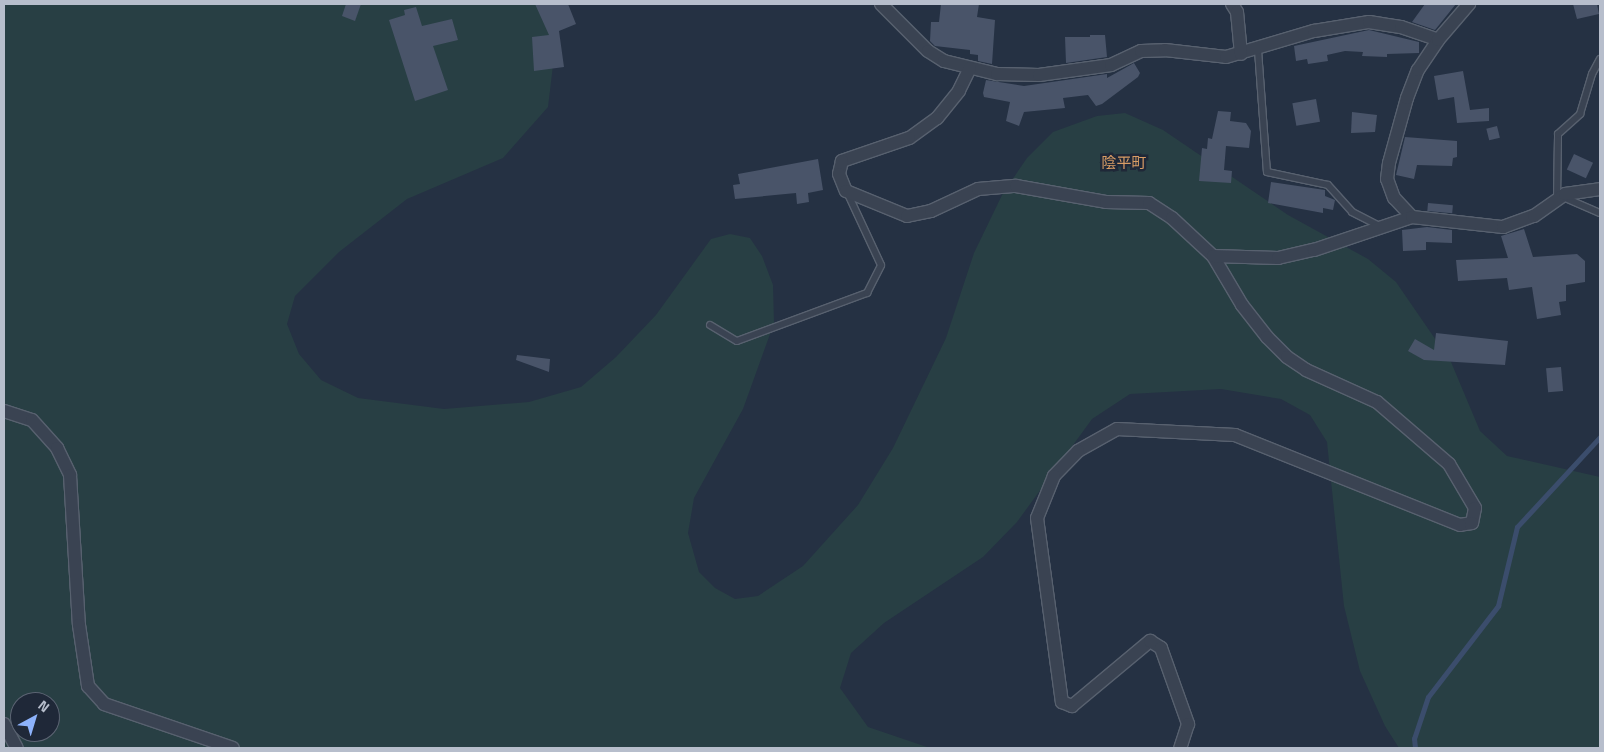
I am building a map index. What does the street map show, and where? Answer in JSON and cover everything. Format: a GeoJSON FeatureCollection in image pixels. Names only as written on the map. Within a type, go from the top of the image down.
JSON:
{"type":"FeatureCollection","features":[{"type":"Feature","properties":{"kind":"street"},"geometry":{"type":"LineString","coordinates":[[881,4],[928,51],[944,61],[997,74],[1039,75],[1111,65],[1141,51],[1226,57],[1258,50],[1314,31],[1369,22],[1401,27],[1438,40]]}},
{"type":"Feature","properties":{"kind":"street"},"geometry":{"type":"LineString","coordinates":[[1232,4],[1237,12],[1241,54]]}},
{"type":"Feature","properties":{"kind":"street"},"geometry":{"type":"LineString","coordinates":[[1412,217],[1394,198],[1387,179],[1389,163],[1407,98],[1418,70],[1438,40],[1469,4]]}},
{"type":"Feature","properties":{"kind":"street"},"geometry":{"type":"LineString","coordinates":[[970,68],[959,91],[930,123],[909,138],[842,161],[839,174],[846,191],[907,216],[931,211],[978,189],[1016,186],[1106,202],[1149,204],[1172,218],[1213,256],[1242,305],[1266,337],[1287,357],[1306,370],[1377,402],[1449,464],[1475,508],[1472,524],[1460,525],[1235,435],[1117,429],[1078,451],[1054,476],[1037,518],[1062,702],[1072,706],[1150,641],[1161,648],[1188,724],[1180,748]]}},
{"type":"Feature","properties":{"kind":"street"},"geometry":{"type":"LineString","coordinates":[[1213,256],[1278,258],[1314,250],[1412,217],[1503,227],[1534,216],[1559,198],[1587,188],[1600,188]]}},
{"type":"Feature","properties":{"kind":"street"},"geometry":{"type":"LineString","coordinates":[[4,411],[32,420],[57,448],[70,475],[79,625],[88,686],[104,704],[233,748]]}},
{"type":"Feature","properties":{"kind":"street"},"geometry":{"type":"LineString","coordinates":[[4,724],[17,748]]}},
{"type":"Feature","properties":{"kind":"lane"},"geometry":{"type":"LineString","coordinates":[[1258,50],[1267,172],[1328,185],[1352,212],[1381,228]]}},
{"type":"Feature","properties":{"kind":"lane"},"geometry":{"type":"LineString","coordinates":[[1600,59],[1592,74],[1580,114],[1558,134],[1559,198],[1600,213]]}},
{"type":"Feature","properties":{"kind":"lane"},"geometry":{"type":"LineString","coordinates":[[710,324],[737,341],[867,293],[881,265],[846,191]]}},
{"type":"Feature","properties":{"kind":"green space"},"geometry":{"type":"Polygon","coordinates":[[[4,4],[550,4],[554,57],[548,107],[503,158],[407,199],[339,252],[295,296],[287,324],[299,354],[321,380],[358,398],[444,409],[529,402],[581,387],[616,357],[656,315],[711,239],[730,234],[750,238],[762,256],[773,285],[774,323],[743,409],[694,498],[688,533],[699,572],[715,588],[735,599],[758,596],[803,566],[858,505],[893,448],[946,338],[974,253],[1003,193],[1027,158],[1053,132],[1097,116],[1125,113],[1163,130],[1288,215],[1368,259],[1396,282],[1451,362],[1480,431],[1507,456],[1600,477],[1600,748],[1399,748],[1385,726],[1360,671],[1344,606],[1327,442],[1310,415],[1281,399],[1221,389],[1130,394],[1092,419],[1017,522],[983,557],[884,623],[851,653],[840,688],[868,727],[930,748],[4,748],[4,4]]]}},
{"type":"Feature","properties":{"kind":"building"},"geometry":{"type":"Polygon","coordinates":[[[346,4],[361,4],[355,21],[342,16],[346,4]]]}},
{"type":"Feature","properties":{"kind":"building"},"geometry":{"type":"Polygon","coordinates":[[[535,4],[568,4],[576,24],[559,31],[564,67],[534,71],[532,37],[549,35],[535,4]]]}},
{"type":"Feature","properties":{"kind":"building"},"geometry":{"type":"Polygon","coordinates":[[[941,4],[979,4],[977,17],[995,20],[992,64],[978,61],[978,55],[970,54],[970,50],[935,46],[930,41],[931,22],[939,22],[941,4]]]}},
{"type":"Feature","properties":{"kind":"building"},"geometry":{"type":"Polygon","coordinates":[[[1425,4],[1456,4],[1435,30],[1412,22],[1425,4]]]}},
{"type":"Feature","properties":{"kind":"building"},"geometry":{"type":"Polygon","coordinates":[[[1573,4],[1597,4],[1599,14],[1577,19],[1573,4]]]}},
{"type":"Feature","properties":{"kind":"building"},"geometry":{"type":"Polygon","coordinates":[[[416,7],[422,26],[452,19],[458,40],[433,46],[448,90],[415,101],[389,20],[405,15],[404,10],[416,7]]]}},
{"type":"Feature","properties":{"kind":"building"},"geometry":{"type":"Polygon","coordinates":[[[1369,30],[1419,42],[1419,53],[1387,54],[1387,57],[1362,56],[1363,52],[1345,51],[1327,55],[1328,61],[1308,64],[1307,59],[1296,61],[1294,46],[1369,30]]]}},
{"type":"Feature","properties":{"kind":"building"},"geometry":{"type":"Polygon","coordinates":[[[1090,35],[1105,35],[1107,57],[1066,63],[1065,37],[1090,37],[1090,35]]]}},
{"type":"Feature","properties":{"kind":"building"},"geometry":{"type":"Polygon","coordinates":[[[1134,63],[1140,73],[1138,77],[1102,104],[1096,106],[1088,95],[1063,98],[1065,108],[1024,112],[1019,126],[1006,121],[1010,102],[984,97],[983,93],[986,80],[1024,86],[1107,74],[1107,78],[1134,63]]]}},
{"type":"Feature","properties":{"kind":"building"},"geometry":{"type":"Polygon","coordinates":[[[1463,71],[1470,110],[1489,108],[1489,121],[1457,123],[1454,97],[1438,100],[1434,76],[1463,71]]]}},
{"type":"Feature","properties":{"kind":"building"},"geometry":{"type":"Polygon","coordinates":[[[1316,99],[1320,122],[1296,126],[1292,103],[1316,99]]]}},
{"type":"Feature","properties":{"kind":"building"},"geometry":{"type":"Polygon","coordinates":[[[1218,111],[1231,112],[1230,121],[1246,123],[1251,131],[1249,148],[1226,146],[1224,170],[1232,171],[1231,183],[1199,181],[1202,148],[1207,149],[1208,138],[1212,139],[1218,111]]]}},
{"type":"Feature","properties":{"kind":"building"},"geometry":{"type":"Polygon","coordinates":[[[1352,112],[1377,115],[1375,132],[1351,133],[1352,112]]]}},
{"type":"Feature","properties":{"kind":"building"},"geometry":{"type":"Polygon","coordinates":[[[1497,126],[1500,138],[1489,140],[1486,129],[1497,126]]]}},
{"type":"Feature","properties":{"kind":"building"},"geometry":{"type":"Polygon","coordinates":[[[1405,137],[1457,141],[1457,157],[1453,158],[1452,166],[1417,165],[1414,179],[1396,175],[1405,137]]]}},
{"type":"Feature","properties":{"kind":"building"},"geometry":{"type":"Polygon","coordinates":[[[1574,154],[1593,163],[1586,178],[1567,169],[1574,154]]]}},
{"type":"Feature","properties":{"kind":"building"},"geometry":{"type":"Polygon","coordinates":[[[818,159],[823,190],[808,193],[809,202],[797,204],[796,193],[735,199],[733,185],[740,184],[738,174],[818,159]]]}},
{"type":"Feature","properties":{"kind":"building"},"geometry":{"type":"Polygon","coordinates":[[[1271,182],[1325,190],[1325,196],[1335,200],[1333,210],[1323,208],[1323,213],[1268,203],[1271,182]]]}},
{"type":"Feature","properties":{"kind":"building"},"geometry":{"type":"Polygon","coordinates":[[[1428,203],[1453,205],[1452,213],[1427,211],[1428,203]]]}},
{"type":"Feature","properties":{"kind":"building"},"geometry":{"type":"Polygon","coordinates":[[[1427,227],[1452,230],[1452,243],[1426,242],[1426,250],[1403,251],[1402,230],[1427,227]]]}},
{"type":"Feature","properties":{"kind":"building"},"geometry":{"type":"Polygon","coordinates":[[[1524,229],[1533,257],[1577,254],[1585,261],[1585,282],[1566,285],[1566,301],[1559,302],[1561,315],[1537,319],[1532,287],[1509,290],[1507,278],[1458,281],[1456,260],[1508,258],[1501,236],[1524,229]]]}},
{"type":"Feature","properties":{"kind":"building"},"geometry":{"type":"Polygon","coordinates":[[[1436,333],[1508,341],[1505,365],[1424,360],[1408,351],[1415,339],[1434,350],[1436,333]]]}},
{"type":"Feature","properties":{"kind":"building"},"geometry":{"type":"Polygon","coordinates":[[[517,355],[550,359],[549,372],[516,360],[517,355]]]}},
{"type":"Feature","properties":{"kind":"building"},"geometry":{"type":"Polygon","coordinates":[[[1561,367],[1563,391],[1548,392],[1546,368],[1561,367]]]}},
{"type":"Feature","properties":{"kind":"waterway"},"geometry":{"type":"LineString","coordinates":[[1415,748],[1414,739],[1428,697],[1498,606],[1517,527],[1600,437]]}},
{"type":"Feature","properties":{"kind":"district","name":"陰平町"},"geometry":{"type":"Point","coordinates":[1124,163]}}]}
